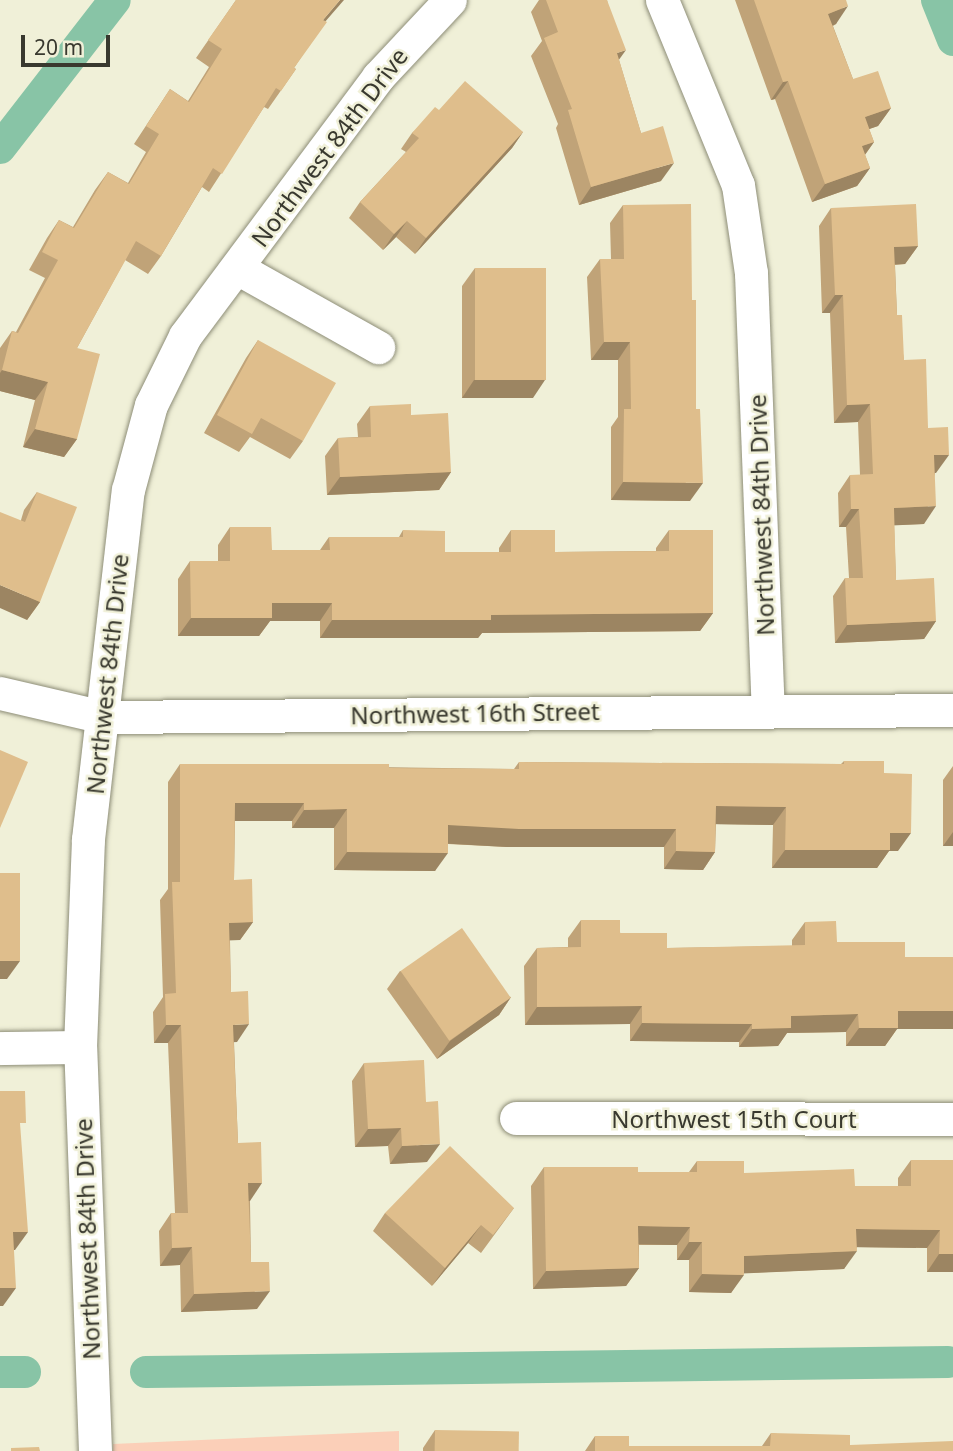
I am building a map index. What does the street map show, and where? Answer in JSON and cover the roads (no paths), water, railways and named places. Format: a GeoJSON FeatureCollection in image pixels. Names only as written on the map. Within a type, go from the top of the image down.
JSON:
{"type":"FeatureCollection","features":[{"type":"Feature","properties":{"kind":"street","name":"Northwest 84th Drive"},"geometry":{"type":"LineString","coordinates":[[95,1451],[80,1047],[88,839],[128,489],[151,405],[185,336],[378,76],[450,0]]}},
{"type":"Feature","properties":{"kind":"street","name":"Northwest 84th Drive"},"geometry":{"type":"LineString","coordinates":[[662,0],[738,185],[751,273],[768,710]]}},
{"type":"Feature","properties":{"kind":"street"},"geometry":{"type":"LineString","coordinates":[[237,268],[378,347]]}},
{"type":"Feature","properties":{"kind":"street","name":"Northwest 16th Street"},"geometry":{"type":"LineString","coordinates":[[0,693],[36,704],[103,717],[953,710]]}},
{"type":"Feature","properties":{"kind":"street"},"geometry":{"type":"LineString","coordinates":[[0,1048],[80,1047]]}},
{"type":"Feature","properties":{"kind":"street","name":"Northwest 15th Court"},"geometry":{"type":"LineString","coordinates":[[516,1118],[953,1119]]}},
{"type":"Feature","properties":{"kind":"waterway"},"geometry":{"type":"LineString","coordinates":[[0,148],[115,0]]}},
{"type":"Feature","properties":{"kind":"waterway"},"geometry":{"type":"LineString","coordinates":[[937,0],[953,40]]}},
{"type":"Feature","properties":{"kind":"waterway"},"geometry":{"type":"LineString","coordinates":[[146,1372],[948,1362]]}},
{"type":"Feature","properties":{"kind":"waterway"},"geometry":{"type":"LineString","coordinates":[[0,1372],[25,1372]]}}]}
